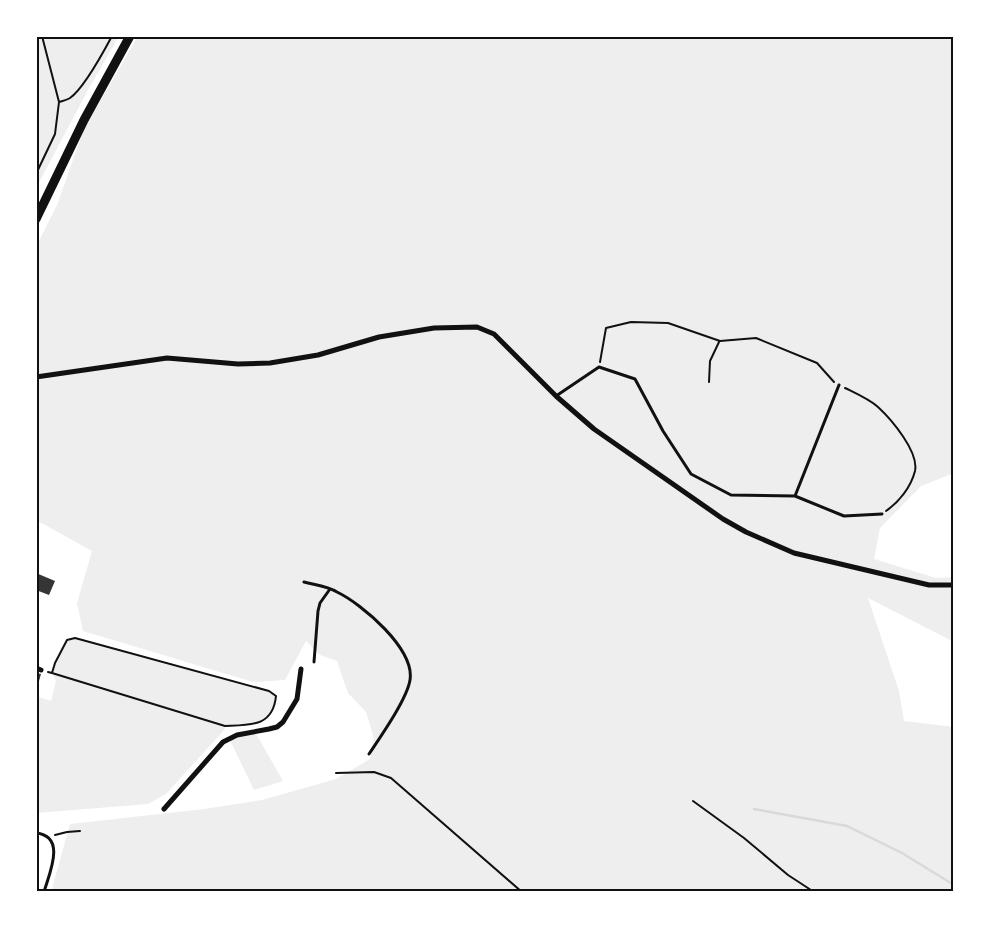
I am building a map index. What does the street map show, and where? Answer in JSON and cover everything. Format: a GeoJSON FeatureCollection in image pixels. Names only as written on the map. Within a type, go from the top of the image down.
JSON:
{"type":"FeatureCollection","features":[{"type":"Feature","properties":{"kind":"main road"},"geometry":{"type":"LineString","coordinates":[[36,219],[84,120],[130,36]]}},
{"type":"Feature","properties":{"kind":"street"},"geometry":{"type":"LineString","coordinates":[[36,378],[167,358],[238,364],[270,363],[318,355],[379,337],[434,328],[477,327],[494,334],[556,396],[594,429],[723,519],[746,532],[794,552],[928,585],[954,584]]}},
{"type":"Feature","properties":{"kind":"street"},"geometry":{"type":"LineString","coordinates":[[164,809],[223,742],[237,735],[277,727],[283,722],[297,699],[301,669]]}},
{"type":"Feature","properties":{"kind":"lane"},"geometry":{"type":"LineString","coordinates":[[556,396],[599,367],[635,380],[663,431],[691,474],[731,495],[795,496],[844,516],[882,514]]}},
{"type":"Feature","properties":{"kind":"lane"},"geometry":{"type":"LineString","coordinates":[[795,496],[839,385]]}},
{"type":"Feature","properties":{"kind":"lane"},"geometry":{"type":"LineString","coordinates":[[304,582],[330,589],[346,597],[367,613],[406,655],[411,671],[410,682],[369,754]]}},
{"type":"Feature","properties":{"kind":"lane"},"geometry":{"type":"LineString","coordinates":[[314,662],[318,611],[324,596],[330,589]]}},
{"type":"Feature","properties":{"kind":"lane"},"geometry":{"type":"LineString","coordinates":[[36,833],[48,837],[53,845],[55,854],[44,892]]}},
{"type":"Feature","properties":{"kind":"path"},"geometry":{"type":"LineString","coordinates":[[36,174],[55,134],[59,102],[42,36]]}},
{"type":"Feature","properties":{"kind":"path"},"geometry":{"type":"LineString","coordinates":[[59,102],[71,98],[84,82],[112,36]]}},
{"type":"Feature","properties":{"kind":"path"},"geometry":{"type":"LineString","coordinates":[[599,367],[606,328],[631,322],[668,322],[720,341],[756,338],[817,363],[832,382],[877,406],[910,445],[915,470],[909,486],[894,505],[882,514]]}},
{"type":"Feature","properties":{"kind":"path"},"geometry":{"type":"LineString","coordinates":[[709,382],[710,361],[720,341]]}},
{"type":"Feature","properties":{"kind":"path"},"geometry":{"type":"LineString","coordinates":[[39,669],[52,673],[225,726],[248,725],[267,719],[275,708],[276,696],[269,691],[76,638],[67,640],[52,673]]}},
{"type":"Feature","properties":{"kind":"path"},"geometry":{"type":"LineString","coordinates":[[336,773],[374,772],[391,778],[522,892]]}},
{"type":"Feature","properties":{"kind":"path"},"geometry":{"type":"LineString","coordinates":[[693,801],[744,838],[788,875],[814,892]]}},
{"type":"Feature","properties":{"kind":"path"},"geometry":{"type":"LineString","coordinates":[[48,837],[80,831]]}},
{"type":"Feature","properties":{"kind":"shaded area"},"geometry":{"type":"Polygon","coordinates":[[[36,36],[119,36],[36,188],[36,36]]]}},
{"type":"Feature","properties":{"kind":"shaded area"},"geometry":{"type":"Polygon","coordinates":[[[138,36],[954,36],[954,473],[921,486],[880,528],[874,559],[936,578],[954,577],[954,642],[868,598],[899,691],[904,721],[954,727],[954,892],[51,892],[70,824],[204,809],[262,800],[336,779],[370,759],[374,739],[366,712],[348,693],[337,661],[320,655],[306,641],[285,680],[253,682],[83,631],[77,603],[92,551],[36,520],[36,247],[57,205],[84,129],[138,36]]]}},
{"type":"Feature","properties":{"kind":"shaded area"},"geometry":{"type":"Polygon","coordinates":[[[75,638],[269,691],[276,696],[274,706],[270,714],[259,722],[225,726],[224,730],[166,794],[148,804],[36,813],[36,696],[51,701],[56,681],[52,673],[55,663],[67,640],[75,638]]]}},
{"type":"Feature","properties":{"kind":"shaded area"},"geometry":{"type":"Polygon","coordinates":[[[255,732],[283,781],[254,790],[229,738],[255,732]]]}},
{"type":"Feature","properties":{"kind":"building"},"geometry":{"type":"Polygon","coordinates":[[[36,573],[55,581],[49,595],[36,590],[36,573]]]}},
{"type":"Feature","properties":{"kind":"building"},"geometry":{"type":"Polygon","coordinates":[[[36,673],[41,674],[37,688],[36,688],[36,673]]]}},
{"type":"Feature","properties":{"kind":"waterway"},"geometry":{"type":"LineString","coordinates":[[754,809],[847,826],[902,853],[954,885]]}}]}
